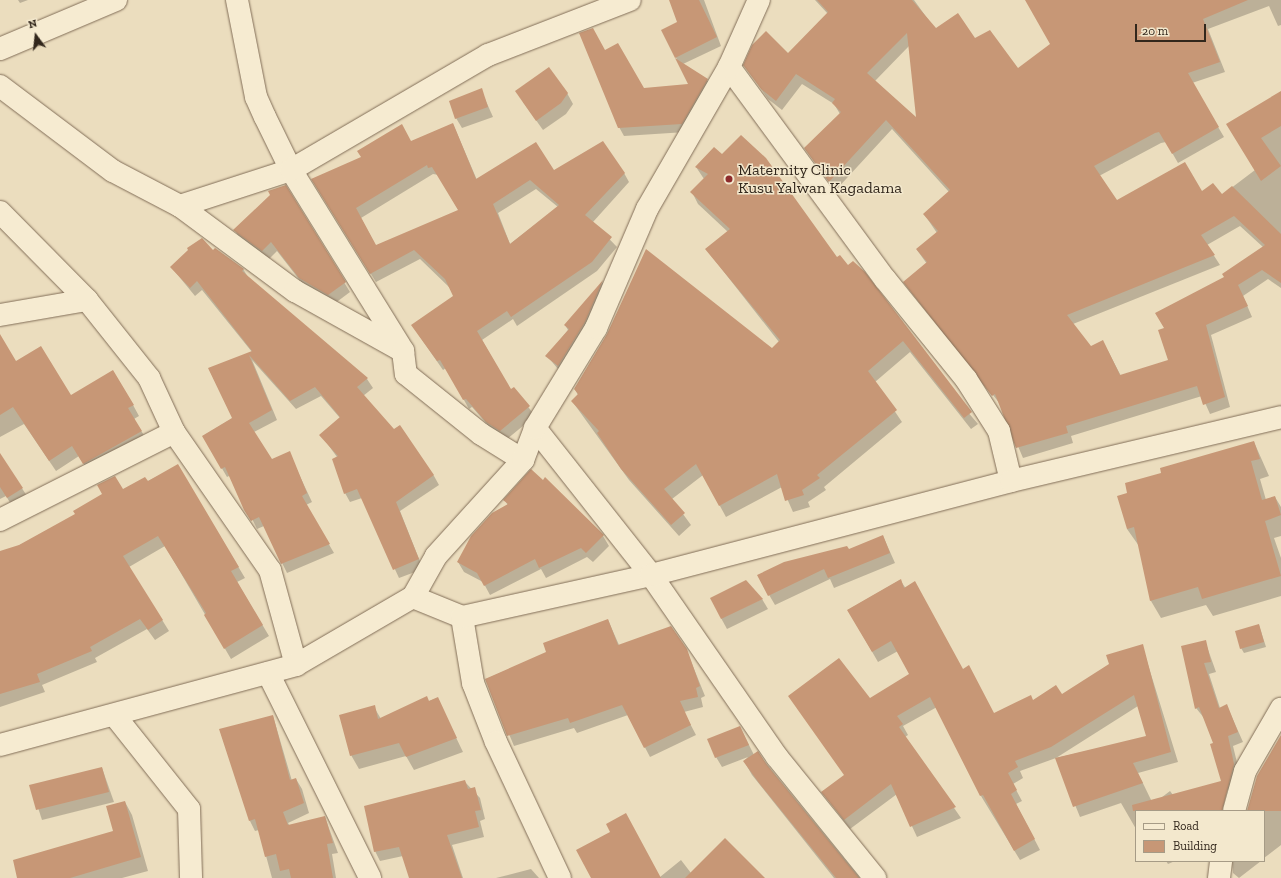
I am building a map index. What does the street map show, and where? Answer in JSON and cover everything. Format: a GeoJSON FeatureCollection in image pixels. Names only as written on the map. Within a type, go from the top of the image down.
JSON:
{"type":"FeatureCollection","features":[{"type":"Feature","properties":{"kind":"street"},"geometry":{"type":"LineString","coordinates":[[237,0],[256,97],[291,170],[403,351],[406,374],[481,434],[523,460]]}},
{"type":"Feature","properties":{"kind":"street"},"geometry":{"type":"LineString","coordinates":[[180,206],[291,170],[488,55],[630,0]]}},
{"type":"Feature","properties":{"kind":"street"},"geometry":{"type":"LineString","coordinates":[[0,744],[115,716],[296,665],[413,597],[436,556],[523,460],[536,428],[596,328],[647,209],[729,67],[759,0]]}},
{"type":"Feature","properties":{"kind":"street"},"geometry":{"type":"LineString","coordinates":[[0,49],[110,1]]}},
{"type":"Feature","properties":{"kind":"street"},"geometry":{"type":"LineString","coordinates":[[729,67],[885,279],[966,379],[999,431],[1011,481]]}},
{"type":"Feature","properties":{"kind":"street"},"geometry":{"type":"LineString","coordinates":[[0,86],[113,171],[180,206],[295,291],[403,351]]}},
{"type":"Feature","properties":{"kind":"street"},"geometry":{"type":"LineString","coordinates":[[0,212],[87,300],[149,378],[174,432],[270,570],[296,665]]}},
{"type":"Feature","properties":{"kind":"street"},"geometry":{"type":"LineString","coordinates":[[0,315],[87,300]]}},
{"type":"Feature","properties":{"kind":"street"},"geometry":{"type":"LineString","coordinates":[[413,597],[462,617],[651,575],[1011,481],[1281,417]]}},
{"type":"Feature","properties":{"kind":"street"},"geometry":{"type":"LineString","coordinates":[[536,428],[651,575],[777,757],[875,878]]}},
{"type":"Feature","properties":{"kind":"street"},"geometry":{"type":"LineString","coordinates":[[0,520],[174,432]]}},
{"type":"Feature","properties":{"kind":"street"},"geometry":{"type":"LineString","coordinates":[[462,617],[473,683],[496,742],[560,878]]}},
{"type":"Feature","properties":{"kind":"street"},"geometry":{"type":"LineString","coordinates":[[268,673],[370,878]]}},
{"type":"Feature","properties":{"kind":"street"},"geometry":{"type":"LineString","coordinates":[[1234,810],[1245,770],[1281,709]]}},
{"type":"Feature","properties":{"kind":"street"},"geometry":{"type":"LineString","coordinates":[[115,716],[189,809],[191,878]]}},
{"type":"Feature","properties":{"kind":"building"},"geometry":{"type":"Polygon","coordinates":[[[669,0],[699,0],[717,37],[675,58],[661,30],[677,22],[669,0]]]}},
{"type":"Feature","properties":{"kind":"building"},"geometry":{"type":"Polygon","coordinates":[[[817,0],[912,0],[936,28],[958,13],[975,38],[990,30],[1018,68],[1050,44],[1025,0],[1248,0],[1203,19],[1220,62],[1188,73],[1219,127],[1172,154],[1159,132],[1155,133],[1094,166],[1117,200],[1185,162],[1202,191],[1213,183],[1222,194],[1232,186],[1281,234],[1281,283],[1262,270],[1238,285],[1248,306],[1206,325],[1225,397],[1203,405],[1197,386],[1066,426],[1068,433],[1016,448],[995,394],[992,396],[903,282],[927,262],[916,249],[938,231],[923,214],[950,190],[886,120],[829,182],[804,148],[841,112],[832,103],[835,99],[796,74],[776,101],[761,89],[743,65],[752,45],[766,31],[788,53],[828,12],[817,0]],[[907,33],[867,73],[916,117],[907,33]],[[1234,216],[1201,235],[1215,255],[1067,315],[1091,346],[1103,340],[1120,375],[1168,360],[1158,330],[1164,328],[1155,313],[1224,277],[1222,274],[1265,245],[1234,216]]]}},
{"type":"Feature","properties":{"kind":"building"},"geometry":{"type":"Polygon","coordinates":[[[593,28],[605,50],[618,43],[644,88],[688,84],[675,58],[708,79],[682,124],[618,128],[579,33],[593,28]]]}},
{"type":"Feature","properties":{"kind":"building"},"geometry":{"type":"Polygon","coordinates":[[[549,67],[568,93],[561,103],[536,121],[515,91],[549,67]]]}},
{"type":"Feature","properties":{"kind":"building"},"geometry":{"type":"Polygon","coordinates":[[[482,88],[488,107],[455,119],[449,101],[482,88]]]}},
{"type":"Feature","properties":{"kind":"building"},"geometry":{"type":"Polygon","coordinates":[[[1281,91],[1281,126],[1261,138],[1281,166],[1261,181],[1226,124],[1281,91]]]}},
{"type":"Feature","properties":{"kind":"building"},"geometry":{"type":"Polygon","coordinates":[[[453,123],[476,179],[536,142],[554,170],[603,141],[625,173],[585,215],[612,237],[592,262],[511,317],[507,311],[477,331],[511,389],[514,387],[530,406],[500,431],[486,422],[466,399],[463,400],[440,360],[437,361],[411,325],[453,296],[445,279],[414,250],[370,274],[311,179],[361,157],[357,151],[402,124],[411,141],[453,123]],[[427,165],[356,208],[376,245],[458,210],[432,167],[428,168],[427,165]],[[530,180],[493,204],[510,244],[559,205],[530,180]]]}},
{"type":"Feature","properties":{"kind":"building"},"geometry":{"type":"Polygon","coordinates":[[[741,135],[766,158],[837,257],[840,255],[848,265],[853,261],[865,272],[972,412],[964,418],[903,341],[868,371],[897,410],[817,475],[820,478],[802,490],[804,495],[785,501],[777,474],[719,506],[696,464],[664,489],[685,513],[671,525],[621,469],[597,433],[599,431],[571,401],[578,394],[574,389],[607,334],[646,249],[772,348],[780,340],[705,249],[730,229],[690,192],[708,174],[695,167],[714,147],[722,154],[741,135]]]}},
{"type":"Feature","properties":{"kind":"building"},"geometry":{"type":"Polygon","coordinates":[[[286,185],[346,282],[328,295],[299,278],[271,242],[262,251],[233,230],[270,195],[268,191],[286,185]]]}},
{"type":"Feature","properties":{"kind":"building"},"geometry":{"type":"Polygon","coordinates":[[[202,238],[213,250],[215,248],[244,269],[242,271],[368,378],[357,387],[394,429],[400,425],[434,475],[396,502],[419,559],[393,570],[357,489],[344,494],[332,459],[338,456],[319,435],[340,417],[315,387],[290,401],[249,355],[272,410],[249,423],[272,459],[290,451],[307,493],[302,496],[330,544],[281,564],[259,517],[251,521],[244,510],[225,467],[221,469],[202,436],[232,418],[208,368],[252,351],[197,281],[190,288],[170,267],[188,250],[187,248],[202,238]]]}},
{"type":"Feature","properties":{"kind":"building"},"geometry":{"type":"Polygon","coordinates":[[[603,280],[585,322],[558,366],[545,356],[569,329],[564,325],[603,280]]]}},
{"type":"Feature","properties":{"kind":"building"},"geometry":{"type":"Polygon","coordinates":[[[0,334],[16,361],[41,346],[71,395],[113,370],[134,405],[128,408],[142,431],[83,464],[72,446],[49,461],[13,407],[0,415],[0,334]]]}},
{"type":"Feature","properties":{"kind":"building"},"geometry":{"type":"Polygon","coordinates":[[[1254,441],[1260,459],[1251,461],[1262,500],[1275,496],[1281,515],[1265,521],[1281,576],[1202,599],[1198,587],[1150,601],[1134,527],[1127,529],[1117,496],[1127,493],[1125,483],[1161,473],[1160,468],[1254,441]]]}},
{"type":"Feature","properties":{"kind":"building"},"geometry":{"type":"Polygon","coordinates":[[[0,453],[23,488],[7,498],[0,487],[0,453]]]}},
{"type":"Feature","properties":{"kind":"building"},"geometry":{"type":"Polygon","coordinates":[[[178,464],[239,567],[231,571],[263,625],[224,649],[204,615],[206,613],[158,536],[123,556],[163,620],[148,630],[140,619],[90,647],[92,651],[37,674],[40,682],[0,694],[0,551],[19,545],[75,514],[73,511],[102,494],[97,485],[115,476],[123,489],[145,477],[148,481],[178,464]]]}},
{"type":"Feature","properties":{"kind":"building"},"geometry":{"type":"Polygon","coordinates":[[[531,469],[543,480],[545,477],[604,535],[586,553],[581,548],[539,568],[535,559],[484,586],[477,573],[457,562],[471,536],[492,513],[508,504],[503,500],[531,469]]]}},
{"type":"Feature","properties":{"kind":"building"},"geometry":{"type":"Polygon","coordinates":[[[883,535],[890,553],[828,578],[824,569],[768,596],[757,575],[784,562],[847,546],[849,549],[883,535]]]}},
{"type":"Feature","properties":{"kind":"building"},"geometry":{"type":"Polygon","coordinates":[[[901,579],[904,588],[915,581],[963,669],[969,665],[994,713],[1031,695],[1033,700],[1056,685],[1062,694],[1109,664],[1106,655],[1143,644],[1171,752],[1133,763],[1143,783],[1073,807],[1055,758],[1146,736],[1134,695],[1051,747],[1015,761],[1018,767],[1008,773],[1017,790],[1011,794],[1035,839],[1014,851],[983,795],[980,796],[930,697],[897,716],[903,724],[899,727],[956,807],[910,827],[891,784],[844,820],[821,792],[844,775],[788,696],[839,658],[870,698],[909,674],[891,641],[872,652],[847,610],[901,579]]]}},
{"type":"Feature","properties":{"kind":"building"},"geometry":{"type":"Polygon","coordinates":[[[746,580],[763,599],[721,619],[710,598],[746,580]]]}},
{"type":"Feature","properties":{"kind":"building"},"geometry":{"type":"Polygon","coordinates":[[[608,619],[618,645],[671,626],[687,649],[700,686],[696,688],[698,697],[680,701],[691,725],[644,748],[622,705],[570,723],[568,718],[507,736],[485,679],[546,652],[543,643],[608,619]]]}},
{"type":"Feature","properties":{"kind":"building"},"geometry":{"type":"Polygon","coordinates":[[[1259,624],[1264,642],[1240,649],[1235,631],[1259,624]]]}},
{"type":"Feature","properties":{"kind":"building"},"geometry":{"type":"Polygon","coordinates":[[[1206,640],[1211,662],[1204,663],[1219,708],[1227,704],[1238,732],[1228,736],[1234,764],[1222,810],[1133,811],[1132,805],[1221,781],[1210,744],[1213,743],[1199,707],[1195,709],[1181,646],[1206,640]]]}},
{"type":"Feature","properties":{"kind":"building"},"geometry":{"type":"Polygon","coordinates":[[[427,696],[429,701],[438,697],[457,738],[406,757],[399,743],[350,756],[339,715],[375,705],[378,719],[427,696]]]}},
{"type":"Feature","properties":{"kind":"building"},"geometry":{"type":"Polygon","coordinates":[[[273,715],[290,780],[296,778],[304,803],[283,812],[288,825],[325,816],[333,843],[327,844],[333,878],[291,878],[289,869],[280,871],[276,854],[265,857],[255,819],[249,821],[219,729],[273,715]]]}},
{"type":"Feature","properties":{"kind":"building"},"geometry":{"type":"Polygon","coordinates":[[[740,726],[749,745],[715,758],[707,739],[740,726]]]}},
{"type":"Feature","properties":{"kind":"building"},"geometry":{"type":"Polygon","coordinates":[[[1281,735],[1281,811],[1247,810],[1257,776],[1281,735]]]}},
{"type":"Feature","properties":{"kind":"building"},"geometry":{"type":"Polygon","coordinates":[[[758,751],[767,765],[859,878],[836,878],[759,783],[743,761],[758,751]]]}},
{"type":"Feature","properties":{"kind":"building"},"geometry":{"type":"Polygon","coordinates":[[[102,767],[109,792],[36,810],[29,785],[102,767]]]}},
{"type":"Feature","properties":{"kind":"building"},"geometry":{"type":"Polygon","coordinates":[[[465,780],[468,789],[475,787],[481,810],[475,811],[479,827],[447,835],[462,878],[409,878],[399,847],[374,852],[364,806],[465,780]]]}},
{"type":"Feature","properties":{"kind":"building"},"geometry":{"type":"Polygon","coordinates":[[[125,801],[141,857],[70,878],[17,878],[13,860],[113,831],[106,806],[125,801]]]}},
{"type":"Feature","properties":{"kind":"building"},"geometry":{"type":"Polygon","coordinates":[[[626,813],[661,878],[591,878],[576,850],[610,832],[606,824],[626,813]]]}},
{"type":"Feature","properties":{"kind":"building"},"geometry":{"type":"Polygon","coordinates":[[[725,838],[765,878],[685,878],[725,838]]]}},
{"type":"Feature","properties":{"kind":"place","name":"Maternity Clinic Kusu Yalwan Kagadama"},"geometry":{"type":"Point","coordinates":[729,179]}}]}
